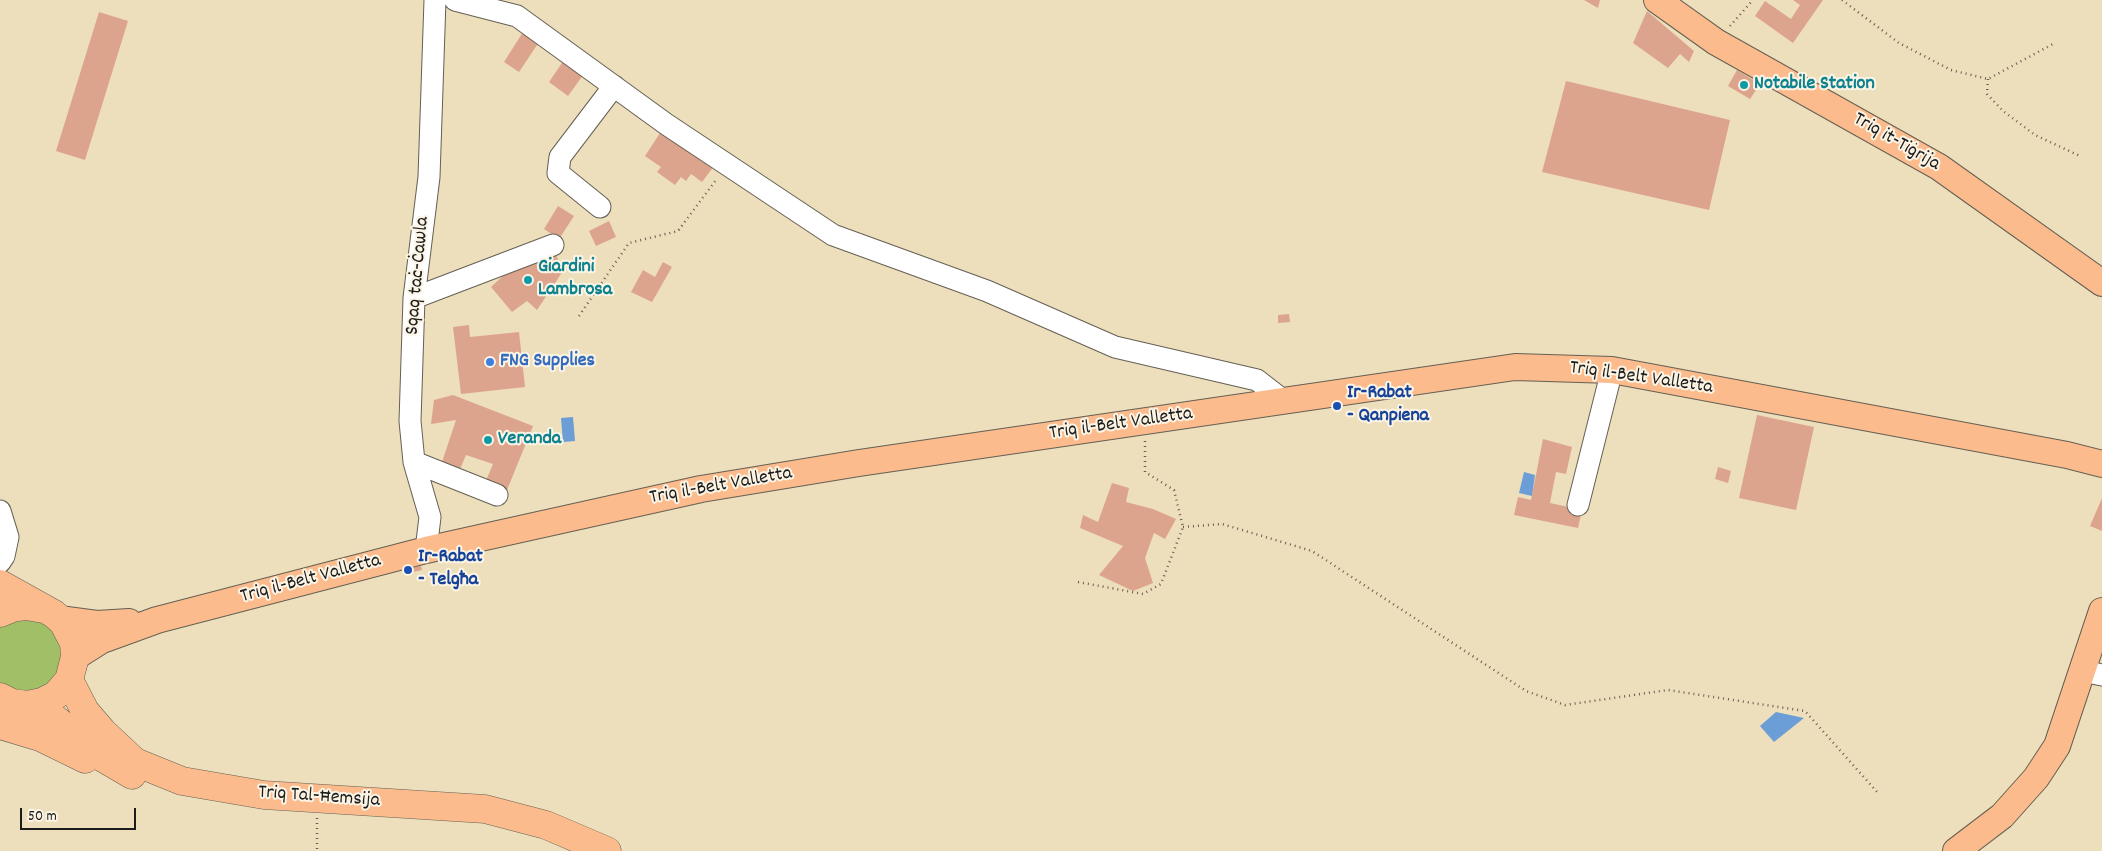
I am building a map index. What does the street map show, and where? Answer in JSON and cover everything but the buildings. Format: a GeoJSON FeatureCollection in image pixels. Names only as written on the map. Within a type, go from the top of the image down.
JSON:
{"type":"FeatureCollection","features":[{"type":"Feature","properties":{"kind":"highway"},"geometry":{"type":"LineString","coordinates":[[0,584],[57,617]]}},
{"type":"Feature","properties":{"kind":"highway"},"geometry":{"type":"LineString","coordinates":[[0,613],[12,608],[26,606],[41,608],[57,617]]}},
{"type":"Feature","properties":{"kind":"highway","name":"Triq Tal-Ħemsija"},"geometry":{"type":"LineString","coordinates":[[57,617],[70,632],[74,643],[72,668],[85,711],[103,732],[135,762],[182,781],[264,795],[485,809],[546,825],[607,851]]}},
{"type":"Feature","properties":{"kind":"highway"},"geometry":{"type":"LineString","coordinates":[[27,705],[42,702],[56,695],[72,668]]}},
{"type":"Feature","properties":{"kind":"highway","name":"Triq Tal-Ħemsija"},"geometry":{"type":"LineString","coordinates":[[0,697],[12,703],[27,705],[48,713],[103,758],[150,786],[193,800],[317,812],[459,820],[533,836],[565,851]]}},
{"type":"Feature","properties":{"kind":"highway"},"geometry":{"type":"LineString","coordinates":[[0,725],[40,737],[74,752],[110,774],[150,786]]}},
{"type":"Feature","properties":{"kind":"main road","name":"Triq it-Tiġrija"},"geometry":{"type":"LineString","coordinates":[[1657,0],[1716,42],[1939,168],[2102,282]]}},
{"type":"Feature","properties":{"kind":"main road","name":"Triq il-Belt Valletta"},"geometry":{"type":"LineString","coordinates":[[72,668],[102,640],[157,620],[426,550],[702,489],[859,463],[1516,367],[1612,370],[2099,462]]}},
{"type":"Feature","properties":{"kind":"main road"},"geometry":{"type":"LineString","coordinates":[[1956,851],[2002,816],[2036,778],[2058,746],[2093,673],[2102,611]]}},
{"type":"Feature","properties":{"kind":"main road","name":"Triq il-Belt Valletta"},"geometry":{"type":"LineString","coordinates":[[57,617],[97,624],[157,620]]}},
{"type":"Feature","properties":{"kind":"street","name":"Sqaq taċ-Ċawla"},"geometry":{"type":"LineString","coordinates":[[426,550],[430,517],[414,462],[410,421],[414,298],[429,177],[435,0]]}},
{"type":"Feature","properties":{"kind":"street"},"geometry":{"type":"LineString","coordinates":[[455,0],[517,16],[614,86],[833,235],[987,291],[1115,347],[1257,380],[1284,401]]}},
{"type":"Feature","properties":{"kind":"street"},"geometry":{"type":"LineString","coordinates":[[600,207],[558,173],[560,157],[614,86]]}},
{"type":"Feature","properties":{"kind":"street"},"geometry":{"type":"LineString","coordinates":[[414,298],[553,245]]}},
{"type":"Feature","properties":{"kind":"street"},"geometry":{"type":"LineString","coordinates":[[1578,505],[1612,370]]}},
{"type":"Feature","properties":{"kind":"street"},"geometry":{"type":"LineString","coordinates":[[414,462],[497,495]]}},
{"type":"Feature","properties":{"kind":"street"},"geometry":{"type":"LineString","coordinates":[[0,511],[8,537],[4,556],[0,562]]}},
{"type":"Feature","properties":{"kind":"path"},"geometry":{"type":"LineString","coordinates":[[1716,42],[1753,0]]}},
{"type":"Feature","properties":{"kind":"path"},"geometry":{"type":"LineString","coordinates":[[1842,0],[1899,43],[1951,70],[1988,79],[2053,44]]}},
{"type":"Feature","properties":{"kind":"path"},"geometry":{"type":"LineString","coordinates":[[1988,79],[1987,94],[2002,111],[2035,135],[2080,156]]}},
{"type":"Feature","properties":{"kind":"path"},"geometry":{"type":"LineString","coordinates":[[579,316],[628,243],[678,231],[727,164]]}},
{"type":"Feature","properties":{"kind":"path"},"geometry":{"type":"LineString","coordinates":[[1078,582],[1143,594],[1161,584],[1183,527],[1174,490],[1145,472],[1145,421]]}},
{"type":"Feature","properties":{"kind":"path"},"geometry":{"type":"LineString","coordinates":[[1183,527],[1222,524],[1312,551],[1526,691],[1565,705],[1668,690],[1806,711],[1878,793]]}},
{"type":"Feature","properties":{"kind":"path"},"geometry":{"type":"LineString","coordinates":[[317,812],[317,851]]}},
{"type":"Feature","properties":{"kind":"green space"},"geometry":{"type":"Polygon","coordinates":[[[12,617],[49,623],[63,644],[62,669],[45,688],[33,692],[8,689],[0,683],[0,624],[12,617]]]}},
{"type":"Feature","properties":{"kind":"water"},"geometry":{"type":"Polygon","coordinates":[[[573,417],[575,441],[563,442],[561,418],[573,417]]]}},
{"type":"Feature","properties":{"kind":"water"},"geometry":{"type":"Polygon","coordinates":[[[1524,472],[1535,475],[1532,496],[1519,493],[1524,472]]]}},
{"type":"Feature","properties":{"kind":"water"},"geometry":{"type":"Polygon","coordinates":[[[1776,712],[1804,718],[1774,742],[1760,726],[1776,712]]]}},
{"type":"Feature","properties":{"kind":"place","name":"Notabile Station"},"geometry":{"type":"Point","coordinates":[1744,85]}},
{"type":"Feature","properties":{"kind":"place","name":"Giardini Lambrosa"},"geometry":{"type":"Point","coordinates":[528,280]}},
{"type":"Feature","properties":{"kind":"place","name":"FNG Supplies"},"geometry":{"type":"Point","coordinates":[490,362]}},
{"type":"Feature","properties":{"kind":"place","name":"Ir-Rabat - Qanpiena"},"geometry":{"type":"Point","coordinates":[1337,406]}},
{"type":"Feature","properties":{"kind":"place","name":"Veranda"},"geometry":{"type":"Point","coordinates":[488,440]}},
{"type":"Feature","properties":{"kind":"place","name":"Ir-Rabat - Telgħa"},"geometry":{"type":"Point","coordinates":[408,570]}}]}
